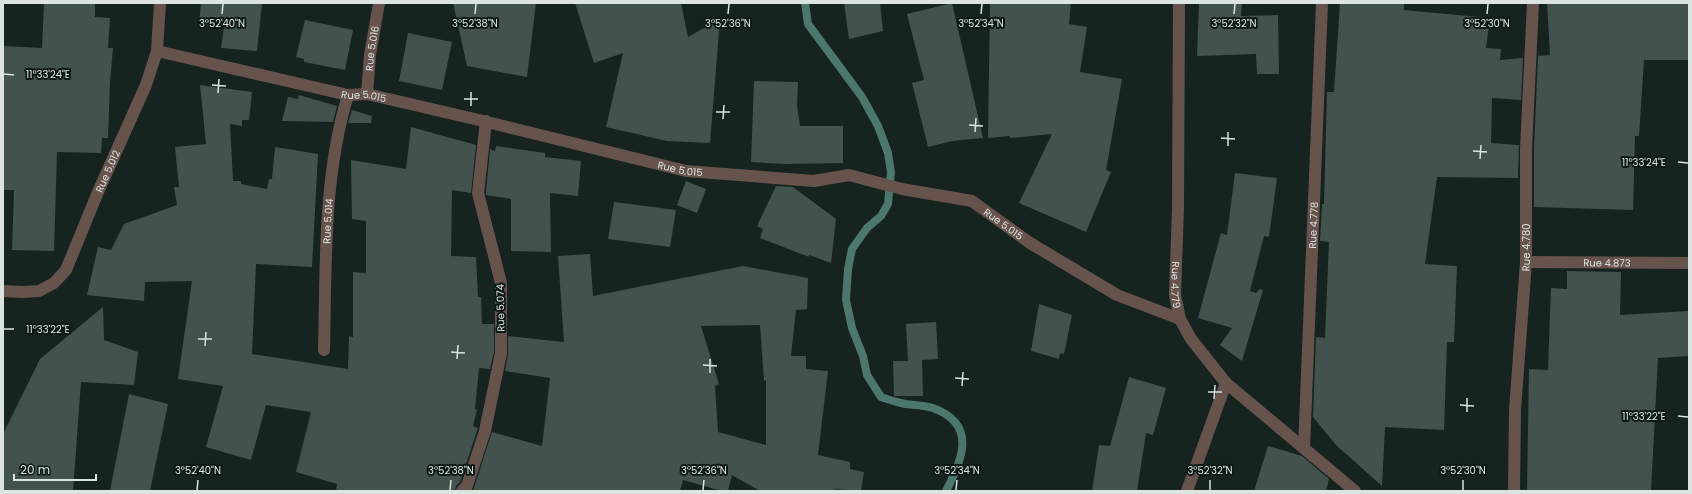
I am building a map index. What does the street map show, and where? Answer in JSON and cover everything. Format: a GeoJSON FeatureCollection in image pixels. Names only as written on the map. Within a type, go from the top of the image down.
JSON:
{"type":"FeatureCollection","features":[{"type":"Feature","properties":{"kind":"street","name":"Rue 5.012"},"geometry":{"type":"LineString","coordinates":[[3,291],[39,291],[54,283],[66,270],[98,192],[146,85],[157,51],[160,3]]}},
{"type":"Feature","properties":{"kind":"street","name":"Rue 5.016"},"geometry":{"type":"LineString","coordinates":[[367,94],[370,55],[380,3]]}},
{"type":"Feature","properties":{"kind":"street","name":"Rue 4.779"},"geometry":{"type":"LineString","coordinates":[[1179,3],[1178,208],[1175,295],[1180,319],[1191,339],[1226,384],[1355,491]]}},
{"type":"Feature","properties":{"kind":"street","name":"Rue 4.778"},"geometry":{"type":"LineString","coordinates":[[1304,448],[1322,3]]}},
{"type":"Feature","properties":{"kind":"street","name":"Rue 4.780"},"geometry":{"type":"LineString","coordinates":[[1514,491],[1515,410],[1526,262],[1526,148],[1533,3]]}},
{"type":"Feature","properties":{"kind":"street","name":"Rue 5.015"},"geometry":{"type":"LineString","coordinates":[[157,51],[348,95],[367,94],[686,171],[814,181],[849,175],[902,189],[972,201],[1030,243],[1117,295],[1180,319]]}},
{"type":"Feature","properties":{"kind":"street","name":"Rue 5.014"},"geometry":{"type":"LineString","coordinates":[[324,350],[327,207],[338,126],[348,95]]}},
{"type":"Feature","properties":{"kind":"street","name":"Rue 5.074"},"geometry":{"type":"LineString","coordinates":[[462,491],[467,486],[485,431],[501,353],[501,283],[478,193],[486,122]]}},
{"type":"Feature","properties":{"kind":"street","name":"Rue 4.873"},"geometry":{"type":"LineString","coordinates":[[1526,262],[1689,263]]}},
{"type":"Feature","properties":{"kind":"street"},"geometry":{"type":"LineString","coordinates":[[1187,491],[1226,384]]}},
{"type":"Feature","properties":{"kind":"building"},"geometry":{"type":"Polygon","coordinates":[[[44,3],[95,3],[95,17],[110,18],[108,48],[113,48],[108,138],[102,138],[101,153],[57,152],[54,251],[12,250],[14,190],[3,190],[3,46],[42,48],[44,3]]]}},
{"type":"Feature","properties":{"kind":"building"},"geometry":{"type":"Polygon","coordinates":[[[201,3],[262,3],[257,51],[221,48],[224,27],[199,25],[201,3]]]}},
{"type":"Feature","properties":{"kind":"building"},"geometry":{"type":"Polygon","coordinates":[[[453,3],[536,3],[527,77],[467,66],[453,3]]]}},
{"type":"Feature","properties":{"kind":"building"},"geometry":{"type":"Polygon","coordinates":[[[575,3],[681,3],[688,37],[720,19],[710,143],[667,141],[606,127],[623,53],[594,63],[575,3]]]}},
{"type":"Feature","properties":{"kind":"building"},"geometry":{"type":"Polygon","coordinates":[[[844,3],[880,3],[883,31],[849,39],[844,3]]]}},
{"type":"Feature","properties":{"kind":"building"},"geometry":{"type":"Polygon","coordinates":[[[952,3],[983,138],[952,141],[928,147],[912,83],[924,80],[907,14],[952,3]]]}},
{"type":"Feature","properties":{"kind":"building"},"geometry":{"type":"Polygon","coordinates":[[[990,3],[1071,3],[1069,24],[1087,27],[1080,72],[1122,79],[1106,170],[1111,172],[1086,232],[1019,203],[1052,134],[1010,138],[1010,136],[988,138],[990,3]]]}},
{"type":"Feature","properties":{"kind":"building"},"geometry":{"type":"Polygon","coordinates":[[[1199,3],[1242,3],[1241,16],[1278,15],[1279,74],[1257,74],[1256,54],[1197,56],[1199,3]]]}},
{"type":"Feature","properties":{"kind":"building"},"geometry":{"type":"Polygon","coordinates":[[[1340,3],[1404,3],[1404,10],[1490,18],[1486,48],[1501,49],[1500,60],[1523,58],[1521,100],[1492,98],[1491,143],[1519,145],[1518,178],[1437,177],[1425,264],[1457,266],[1454,342],[1447,342],[1444,430],[1385,427],[1382,486],[1336,445],[1313,417],[1316,337],[1325,338],[1329,242],[1320,241],[1322,204],[1324,204],[1327,92],[1334,92],[1340,3]]]}},
{"type":"Feature","properties":{"kind":"building"},"geometry":{"type":"Polygon","coordinates":[[[1547,3],[1689,3],[1689,60],[1644,60],[1639,136],[1635,136],[1633,210],[1534,207],[1534,149],[1538,56],[1550,55],[1547,3]]]}},
{"type":"Feature","properties":{"kind":"building"},"geometry":{"type":"Polygon","coordinates":[[[305,20],[353,30],[345,70],[304,62],[304,59],[296,57],[305,20]]]}},
{"type":"Feature","properties":{"kind":"building"},"geometry":{"type":"Polygon","coordinates":[[[408,33],[452,42],[442,90],[399,81],[408,33]]]}},
{"type":"Feature","properties":{"kind":"building"},"geometry":{"type":"Polygon","coordinates":[[[754,81],[798,82],[797,105],[800,126],[843,126],[843,163],[786,164],[751,162],[754,81]]]}},
{"type":"Feature","properties":{"kind":"building"},"geometry":{"type":"Polygon","coordinates":[[[200,85],[252,92],[249,120],[242,120],[242,126],[230,124],[233,181],[241,181],[241,184],[267,189],[269,179],[272,179],[275,147],[318,154],[312,267],[256,264],[252,354],[348,369],[349,336],[353,337],[353,272],[366,273],[366,221],[352,219],[351,160],[406,169],[411,127],[476,145],[471,193],[452,190],[451,256],[476,257],[478,297],[481,297],[482,324],[494,324],[494,352],[490,369],[479,368],[475,409],[477,410],[473,426],[478,428],[460,482],[456,486],[455,491],[336,491],[337,484],[296,472],[311,412],[266,405],[251,460],[206,447],[223,386],[178,379],[192,281],[145,282],[144,301],[87,295],[98,247],[111,250],[124,224],[177,205],[174,187],[179,187],[175,147],[206,144],[200,85]]]}},
{"type":"Feature","properties":{"kind":"building"},"geometry":{"type":"Polygon","coordinates":[[[299,95],[337,106],[333,122],[282,121],[288,97],[298,99],[299,95]]]}},
{"type":"Feature","properties":{"kind":"building"},"geometry":{"type":"Polygon","coordinates":[[[352,110],[372,116],[371,123],[348,123],[352,110]]]}},
{"type":"Feature","properties":{"kind":"building"},"geometry":{"type":"Polygon","coordinates":[[[496,146],[545,153],[545,157],[581,161],[578,196],[550,193],[551,252],[511,251],[511,199],[486,195],[490,149],[495,151],[496,146]]]}},
{"type":"Feature","properties":{"kind":"building"},"geometry":{"type":"Polygon","coordinates":[[[1235,173],[1277,178],[1269,237],[1264,236],[1250,291],[1256,293],[1260,289],[1263,290],[1242,361],[1220,345],[1232,328],[1198,318],[1221,233],[1227,235],[1235,173]]]}},
{"type":"Feature","properties":{"kind":"building"},"geometry":{"type":"Polygon","coordinates":[[[686,181],[706,189],[697,213],[677,205],[686,181]]]}},
{"type":"Feature","properties":{"kind":"building"},"geometry":{"type":"Polygon","coordinates":[[[776,186],[793,187],[836,219],[831,263],[809,255],[809,257],[760,238],[763,229],[757,226],[776,186]]]}},
{"type":"Feature","properties":{"kind":"building"},"geometry":{"type":"Polygon","coordinates":[[[614,202],[676,210],[670,247],[608,239],[614,202]]]}},
{"type":"Feature","properties":{"kind":"building"},"geometry":{"type":"Polygon","coordinates":[[[590,254],[593,296],[743,266],[808,278],[807,309],[796,310],[791,356],[806,356],[806,369],[828,371],[818,455],[850,462],[850,469],[864,472],[861,491],[835,489],[834,491],[760,491],[732,475],[728,491],[722,491],[683,480],[680,491],[473,491],[492,432],[542,446],[550,378],[505,371],[508,354],[508,336],[564,342],[558,256],[590,254]],[[760,325],[701,326],[719,384],[715,386],[718,432],[766,445],[766,380],[764,381],[760,325]]]}},
{"type":"Feature","properties":{"kind":"building"},"geometry":{"type":"Polygon","coordinates":[[[1567,271],[1621,272],[1620,315],[1689,311],[1689,356],[1658,358],[1651,491],[1527,491],[1529,369],[1548,370],[1551,288],[1567,289],[1567,271]]]}},
{"type":"Feature","properties":{"kind":"building"},"geometry":{"type":"Polygon","coordinates":[[[1039,304],[1072,315],[1064,354],[1060,353],[1059,359],[1031,351],[1039,304]]]}},
{"type":"Feature","properties":{"kind":"building"},"geometry":{"type":"Polygon","coordinates":[[[103,307],[104,340],[138,352],[134,385],[81,382],[73,491],[3,491],[3,434],[40,359],[103,307]]]}},
{"type":"Feature","properties":{"kind":"building"},"geometry":{"type":"Polygon","coordinates":[[[936,322],[938,359],[922,360],[923,396],[894,396],[893,361],[908,361],[906,324],[936,322]]]}},
{"type":"Feature","properties":{"kind":"building"},"geometry":{"type":"Polygon","coordinates":[[[1129,377],[1166,388],[1153,435],[1146,433],[1137,491],[1092,491],[1099,445],[1110,446],[1129,377]]]}},
{"type":"Feature","properties":{"kind":"building"},"geometry":{"type":"Polygon","coordinates":[[[129,394],[168,404],[150,491],[110,491],[129,394]]]}},
{"type":"Feature","properties":{"kind":"building"},"geometry":{"type":"Polygon","coordinates":[[[1268,446],[1302,456],[1329,479],[1326,491],[1254,491],[1268,446]]]}},
{"type":"Feature","properties":{"kind":"waterway"},"geometry":{"type":"LineString","coordinates":[[805,3],[808,24],[862,97],[878,126],[888,153],[891,172],[888,204],[881,216],[867,228],[852,249],[848,269],[846,300],[852,328],[863,356],[867,375],[881,397],[905,404],[933,408],[947,415],[956,423],[961,433],[961,455],[946,491]]}}]}
